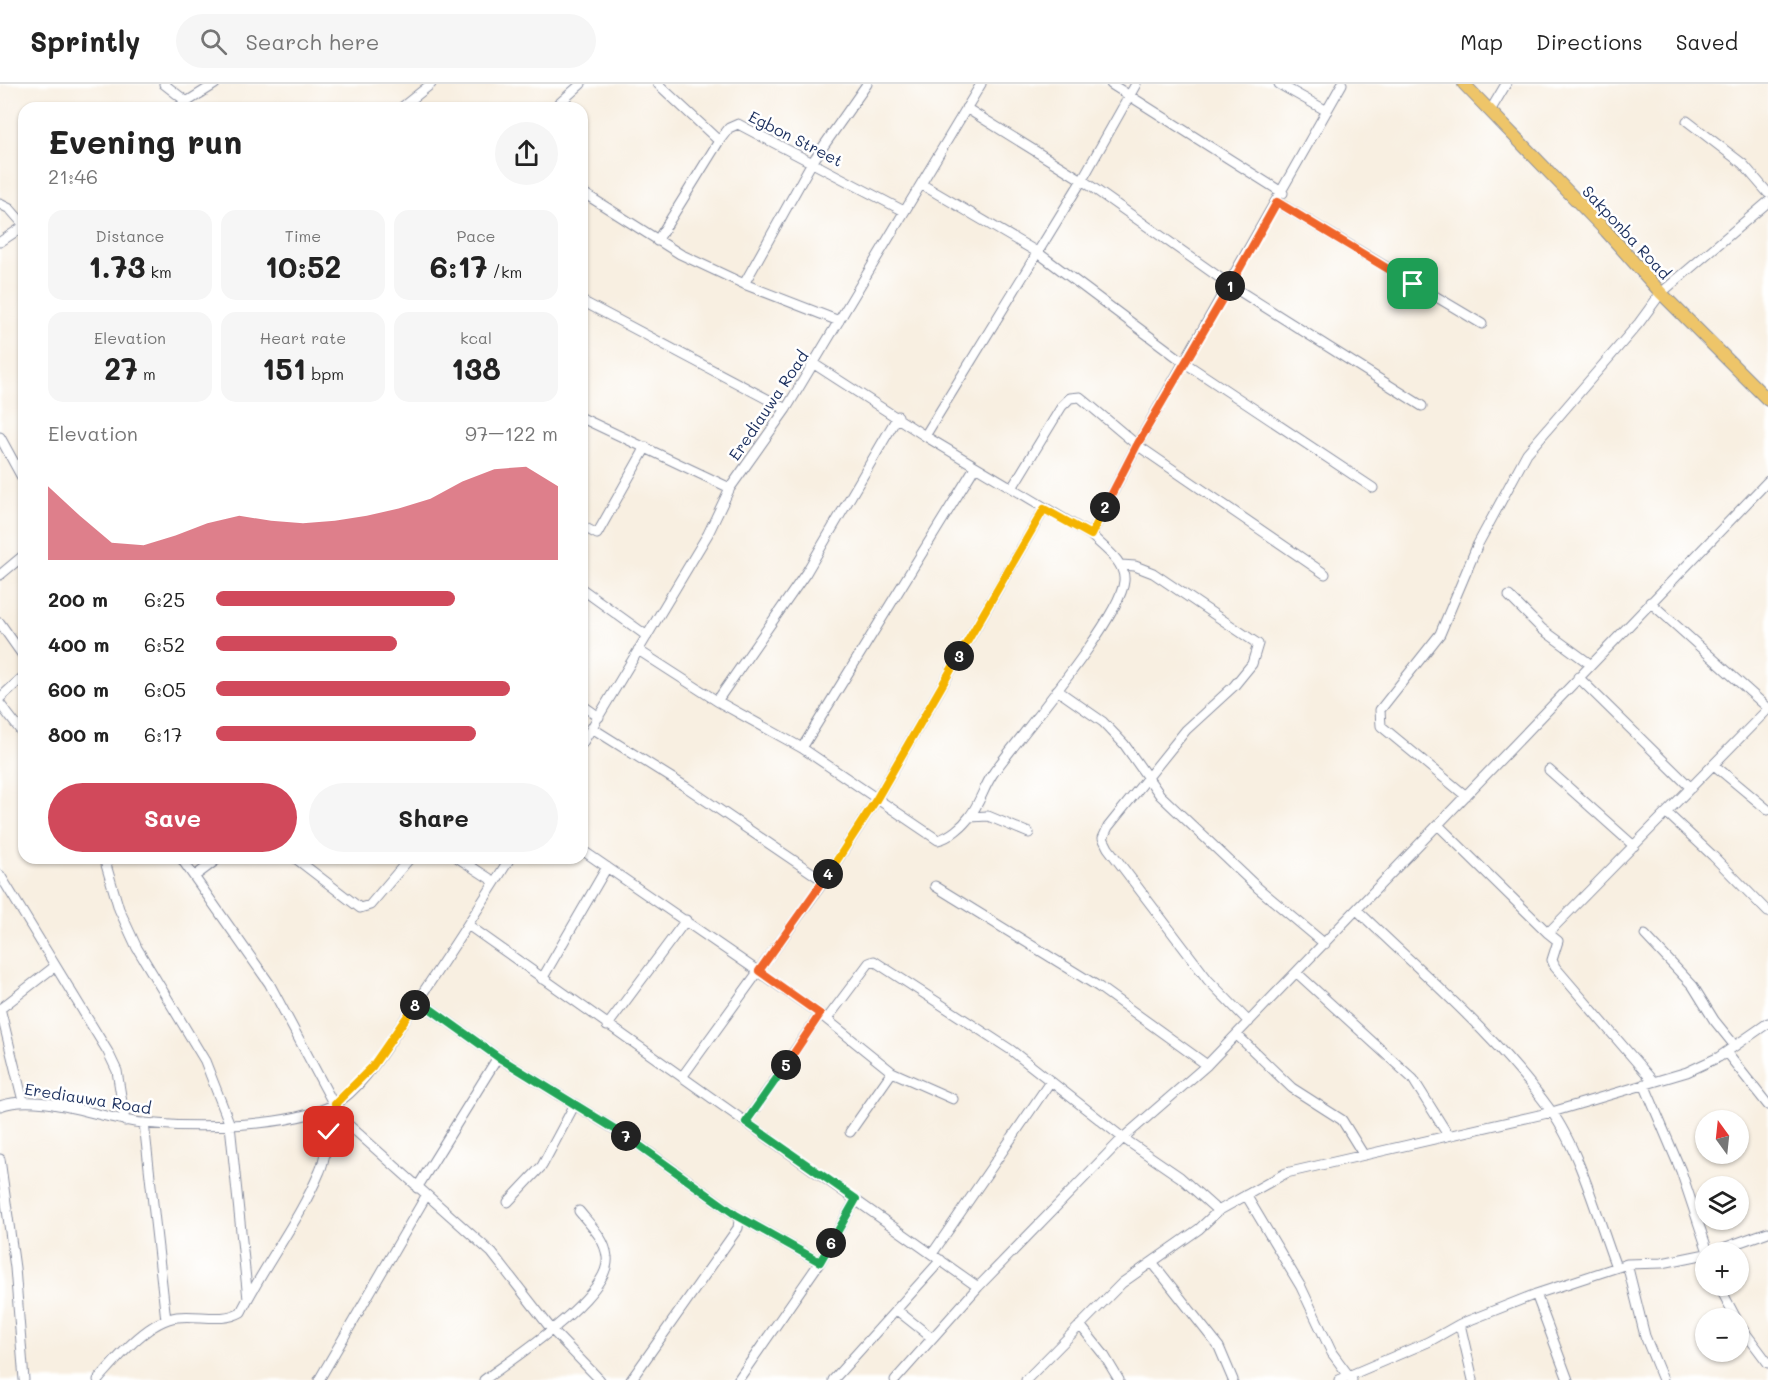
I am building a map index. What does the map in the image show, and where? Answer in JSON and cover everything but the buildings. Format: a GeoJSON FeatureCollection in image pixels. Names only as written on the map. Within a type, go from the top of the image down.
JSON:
{"type":"FeatureCollection","features":[{"type":"Feature","properties":{"kind":"main road","name":"Sakponba Road"},"geometry":{"type":"LineString","coordinates":[[1464,84],[1606,231],[1661,293],[1768,400]]}},
{"type":"Feature","properties":{"kind":"street"},"geometry":{"type":"LineString","coordinates":[[164,84],[187,102],[215,84]]}},
{"type":"Feature","properties":{"kind":"street"},"geometry":{"type":"LineString","coordinates":[[408,102],[431,84]]}},
{"type":"Feature","properties":{"kind":"street"},"geometry":{"type":"LineString","coordinates":[[561,102],[581,84]]}},
{"type":"Feature","properties":{"kind":"street"},"geometry":{"type":"LineString","coordinates":[[658,84],[719,141]]}},
{"type":"Feature","properties":{"kind":"street"},"geometry":{"type":"LineString","coordinates":[[744,284],[811,164],[867,84]]}},
{"type":"Feature","properties":{"kind":"street","name":"Erediauwa Road"},"geometry":{"type":"LineString","coordinates":[[588,734],[708,534],[730,488],[786,410],[981,84]]}},
{"type":"Feature","properties":{"kind":"street"},"geometry":{"type":"LineString","coordinates":[[1111,84],[1283,193]]}},
{"type":"Feature","properties":{"kind":"street"},"geometry":{"type":"LineString","coordinates":[[926,436],[1082,180],[1136,84]]}},
{"type":"Feature","properties":{"kind":"street"},"geometry":{"type":"LineString","coordinates":[[1280,84],[1327,111]]}},
{"type":"Feature","properties":{"kind":"street"},"geometry":{"type":"LineString","coordinates":[[1091,535],[1137,445],[1283,193],[1342,84]]}},
{"type":"Feature","properties":{"kind":"street"},"geometry":{"type":"LineString","coordinates":[[1490,111],[1506,84]]}},
{"type":"Feature","properties":{"kind":"street"},"geometry":{"type":"LineString","coordinates":[[966,108],[1082,180],[1230,285],[1422,406]]}},
{"type":"Feature","properties":{"kind":"street"},"geometry":{"type":"LineString","coordinates":[[1686,121],[1743,164],[1768,193]]}},
{"type":"Feature","properties":{"kind":"street","name":"Egbon Street"},"geometry":{"type":"LineString","coordinates":[[657,241],[719,141],[729,128],[738,124],[904,211]]}},
{"type":"Feature","properties":{"kind":"street"},"geometry":{"type":"LineString","coordinates":[[921,184],[1037,252],[1185,363],[1373,488]]}},
{"type":"Feature","properties":{"kind":"street"},"geometry":{"type":"LineString","coordinates":[[588,196],[657,241],[744,284],[839,321]]}},
{"type":"Feature","properties":{"kind":"street"},"geometry":{"type":"LineString","coordinates":[[1277,202],[1482,324]]}},
{"type":"Feature","properties":{"kind":"street"},"geometry":{"type":"LineString","coordinates":[[1466,796],[1381,726],[1380,710],[1440,634],[1478,544],[1527,453],[1639,324],[1661,293],[1768,202]]}},
{"type":"Feature","properties":{"kind":"street"},"geometry":{"type":"LineString","coordinates":[[0,204],[10,209],[18,219]]}},
{"type":"Feature","properties":{"kind":"street"},"geometry":{"type":"LineString","coordinates":[[0,242],[18,230]]}},
{"type":"Feature","properties":{"kind":"street"},"geometry":{"type":"LineString","coordinates":[[588,304],[786,410]]}},
{"type":"Feature","properties":{"kind":"street"},"geometry":{"type":"LineString","coordinates":[[638,650],[717,701],[802,748],[938,840],[947,838],[969,817],[992,775],[1057,690],[1110,615],[1124,585],[1121,565],[1091,535],[975,467],[814,364]]}},
{"type":"Feature","properties":{"kind":"street"},"geometry":{"type":"LineString","coordinates":[[1012,488],[1062,406],[1070,398],[1080,398],[1137,445],[1325,574]]}},
{"type":"Feature","properties":{"kind":"street"},"geometry":{"type":"LineString","coordinates":[[717,701],[807,573],[898,417]]}},
{"type":"Feature","properties":{"kind":"street"},"geometry":{"type":"LineString","coordinates":[[588,421],[730,488]]}},
{"type":"Feature","properties":{"kind":"street"},"geometry":{"type":"LineString","coordinates":[[0,437],[18,470]]}},
{"type":"Feature","properties":{"kind":"street"},"geometry":{"type":"LineString","coordinates":[[588,530],[597,534],[646,447]]}},
{"type":"Feature","properties":{"kind":"street"},"geometry":{"type":"LineString","coordinates":[[802,748],[975,467]]}},
{"type":"Feature","properties":{"kind":"street"},"geometry":{"type":"LineString","coordinates":[[899,1379],[978,1287],[1123,1138],[1208,1065],[1768,480]]}},
{"type":"Feature","properties":{"kind":"street"},"geometry":{"type":"LineString","coordinates":[[682,1077],[824,881],[876,800],[1044,509]]}},
{"type":"Feature","properties":{"kind":"street"},"geometry":{"type":"LineString","coordinates":[[0,575],[18,560]]}},
{"type":"Feature","properties":{"kind":"street"},"geometry":{"type":"LineString","coordinates":[[1121,565],[1135,566],[1153,573],[1258,644],[1252,664],[1234,686],[1186,730],[1108,827],[1102,838],[1208,980],[1249,1022]]}},
{"type":"Feature","properties":{"kind":"street"},"geometry":{"type":"LineString","coordinates":[[588,593],[646,636]]}},
{"type":"Feature","properties":{"kind":"street"},"geometry":{"type":"LineString","coordinates":[[1509,596],[1542,629],[1590,664]]}},
{"type":"Feature","properties":{"kind":"street"},"geometry":{"type":"LineString","coordinates":[[1548,933],[1768,708],[1650,602]]}},
{"type":"Feature","properties":{"kind":"street"},"geometry":{"type":"LineString","coordinates":[[0,623],[18,648]]}},
{"type":"Feature","properties":{"kind":"street"},"geometry":{"type":"LineString","coordinates":[[1578,677],[1691,788]]}},
{"type":"Feature","properties":{"kind":"street"},"geometry":{"type":"LineString","coordinates":[[0,698],[18,681]]}},
{"type":"Feature","properties":{"kind":"street"},"geometry":{"type":"LineString","coordinates":[[1057,690],[1102,722],[1124,744],[1160,795],[1258,888],[1325,944]]}},
{"type":"Feature","properties":{"kind":"street"},"geometry":{"type":"LineString","coordinates":[[0,704],[18,727]]}},
{"type":"Feature","properties":{"kind":"street"},"geometry":{"type":"LineString","coordinates":[[588,709],[599,717]]}},
{"type":"Feature","properties":{"kind":"street"},"geometry":{"type":"LineString","coordinates":[[592,728],[686,787],[824,881]]}},
{"type":"Feature","properties":{"kind":"street"},"geometry":{"type":"LineString","coordinates":[[1714,765],[1768,810]]}},
{"type":"Feature","properties":{"kind":"street"},"geometry":{"type":"LineString","coordinates":[[1549,770],[1634,846]]}},
{"type":"Feature","properties":{"kind":"street"},"geometry":{"type":"LineString","coordinates":[[1667,813],[1713,855],[1768,912]]}},
{"type":"Feature","properties":{"kind":"street"},"geometry":{"type":"LineString","coordinates":[[969,817],[988,816],[1029,833]]}},
{"type":"Feature","properties":{"kind":"street"},"geometry":{"type":"LineString","coordinates":[[1438,825],[1558,941],[1552,960],[1554,967],[1648,1082],[1704,1242]]}},
{"type":"Feature","properties":{"kind":"street"},"geometry":{"type":"LineString","coordinates":[[588,854],[823,1016],[892,1072],[953,1099]]}},
{"type":"Feature","properties":{"kind":"street"},"geometry":{"type":"LineString","coordinates":[[106,864],[119,909],[137,948],[205,1060],[230,1125],[248,1299]]}},
{"type":"Feature","properties":{"kind":"street"},"geometry":{"type":"LineString","coordinates":[[186,864],[268,983],[341,1118],[492,1253],[552,1330],[600,1380]]}},
{"type":"Feature","properties":{"kind":"street"},"geometry":{"type":"LineString","coordinates":[[195,876],[211,864]]}},
{"type":"Feature","properties":{"kind":"street"},"geometry":{"type":"LineString","coordinates":[[303,864],[360,908],[370,905],[405,864]]}},
{"type":"Feature","properties":{"kind":"street"},"geometry":{"type":"LineString","coordinates":[[467,864],[495,882]]}},
{"type":"Feature","properties":{"kind":"street","name":"Erediauwa Road"},"geometry":{"type":"LineString","coordinates":[[0,1106],[23,1101],[49,1104],[125,1121],[230,1125],[303,1115],[335,1104],[372,1067],[506,864]]}},
{"type":"Feature","properties":{"kind":"street"},"geometry":{"type":"LineString","coordinates":[[542,979],[607,867]]}},
{"type":"Feature","properties":{"kind":"street"},"geometry":{"type":"LineString","coordinates":[[0,876],[54,968],[73,993],[112,1062],[123,1099],[125,1121]]}},
{"type":"Feature","properties":{"kind":"street"},"geometry":{"type":"LineString","coordinates":[[935,886],[1099,987],[1208,1065]]}},
{"type":"Feature","properties":{"kind":"street"},"geometry":{"type":"LineString","coordinates":[[1357,910],[1496,1046],[1552,1112],[1578,1165],[1616,1267]]}},
{"type":"Feature","properties":{"kind":"street"},"geometry":{"type":"LineString","coordinates":[[607,1026],[686,921]]}},
{"type":"Feature","properties":{"kind":"street"},"geometry":{"type":"LineString","coordinates":[[468,925],[607,1026],[978,1287]]}},
{"type":"Feature","properties":{"kind":"street"},"geometry":{"type":"LineString","coordinates":[[1646,935],[1693,986],[1714,1020],[1735,1046]]}},
{"type":"Feature","properties":{"kind":"street"},"geometry":{"type":"LineString","coordinates":[[746,1122],[823,1016],[869,963],[874,961],[1011,1050],[1050,1083],[1123,1138],[1180,1177],[1218,1211]]}},
{"type":"Feature","properties":{"kind":"street"},"geometry":{"type":"LineString","coordinates":[[23,1101],[0,1009],[54,968]]}},
{"type":"Feature","properties":{"kind":"street"},"geometry":{"type":"LineString","coordinates":[[1297,973],[1413,1079],[1448,1135]]}},
{"type":"Feature","properties":{"kind":"street"},"geometry":{"type":"LineString","coordinates":[[418,1000],[498,1057],[632,1140],[736,1215],[820,1262]]}},
{"type":"Feature","properties":{"kind":"street"},"geometry":{"type":"LineString","coordinates":[[1026,1380],[1122,1283],[1199,1228],[1218,1211],[1287,1173],[1552,1112],[1687,1072],[1726,1052],[1767,1026]]}},
{"type":"Feature","properties":{"kind":"street"},"geometry":{"type":"LineString","coordinates":[[1236,1035],[1292,1088],[1342,1120],[1363,1154]]}},
{"type":"Feature","properties":{"kind":"street"},"geometry":{"type":"LineString","coordinates":[[1726,1052],[1768,1105]]}},
{"type":"Feature","properties":{"kind":"street"},"geometry":{"type":"LineString","coordinates":[[417,1188],[498,1057]]}},
{"type":"Feature","properties":{"kind":"street"},"geometry":{"type":"LineString","coordinates":[[850,1132],[892,1072]]}},
{"type":"Feature","properties":{"kind":"street"},"geometry":{"type":"LineString","coordinates":[[932,1254],[1050,1083]]}},
{"type":"Feature","properties":{"kind":"street"},"geometry":{"type":"LineString","coordinates":[[508,1202],[542,1166],[575,1104]]}},
{"type":"Feature","properties":{"kind":"street"},"geometry":{"type":"LineString","coordinates":[[98,1380],[128,1346],[166,1320],[177,1317],[232,1317],[241,1312],[314,1185],[325,1160],[329,1132],[334,1122],[341,1118]]}},
{"type":"Feature","properties":{"kind":"street"},"geometry":{"type":"LineString","coordinates":[[144,1123],[166,1320]]}},
{"type":"Feature","properties":{"kind":"street"},"geometry":{"type":"LineString","coordinates":[[0,1159],[15,1268],[24,1380]]}},
{"type":"Feature","properties":{"kind":"street"},"geometry":{"type":"LineString","coordinates":[[1246,1195],[1301,1287],[1332,1353],[1352,1378]]}},
{"type":"Feature","properties":{"kind":"street"},"geometry":{"type":"LineString","coordinates":[[319,1380],[426,1196]]}},
{"type":"Feature","properties":{"kind":"street"},"geometry":{"type":"LineString","coordinates":[[738,1380],[820,1262],[856,1199]]}},
{"type":"Feature","properties":{"kind":"street"},"geometry":{"type":"LineString","coordinates":[[484,1380],[552,1330],[587,1298],[606,1272],[608,1259],[603,1242],[579,1211]]}},
{"type":"Feature","properties":{"kind":"street"},"geometry":{"type":"LineString","coordinates":[[631,1380],[738,1228],[739,1220],[736,1215]]}},
{"type":"Feature","properties":{"kind":"street"},"geometry":{"type":"LineString","coordinates":[[1739,1242],[1768,1232]]}},
{"type":"Feature","properties":{"kind":"street"},"geometry":{"type":"LineString","coordinates":[[1339,1380],[1352,1378],[1460,1324],[1536,1294],[1627,1264],[1662,1263],[1695,1256]]}},
{"type":"Feature","properties":{"kind":"street"},"geometry":{"type":"LineString","coordinates":[[833,1380],[898,1311],[941,1260]]}},
{"type":"Feature","properties":{"kind":"street"},"geometry":{"type":"LineString","coordinates":[[1152,1262],[1219,1347],[1233,1380]]}},
{"type":"Feature","properties":{"kind":"street"},"geometry":{"type":"LineString","coordinates":[[1627,1264],[1645,1336],[1664,1380]]}},
{"type":"Feature","properties":{"kind":"street"},"geometry":{"type":"LineString","coordinates":[[1536,1294],[1568,1380]]}},
{"type":"Feature","properties":{"kind":"street"},"geometry":{"type":"LineString","coordinates":[[898,1311],[932,1338]]}},
{"type":"Feature","properties":{"kind":"street"},"geometry":{"type":"LineString","coordinates":[[1460,1324],[1473,1380]]}},
{"type":"Feature","properties":{"kind":"street"},"geometry":{"type":"LineString","coordinates":[[1080,1326],[1104,1355],[1119,1380]]}},
{"type":"Feature","properties":{"kind":"street"},"geometry":{"type":"LineString","coordinates":[[1749,1338],[1768,1363]]}},
{"type":"Feature","properties":{"kind":"route"},"geometry":{"type":"LineString","coordinates":[[329,1132],[334,1122],[341,1118],[335,1104],[372,1067],[418,1000],[498,1057],[632,1140],[736,1215],[820,1262],[856,1199],[746,1122],[820,1014],[759,971],[824,881],[876,800],[1044,509],[1091,535],[1137,445],[1277,202],[1413,284]]}}]}
